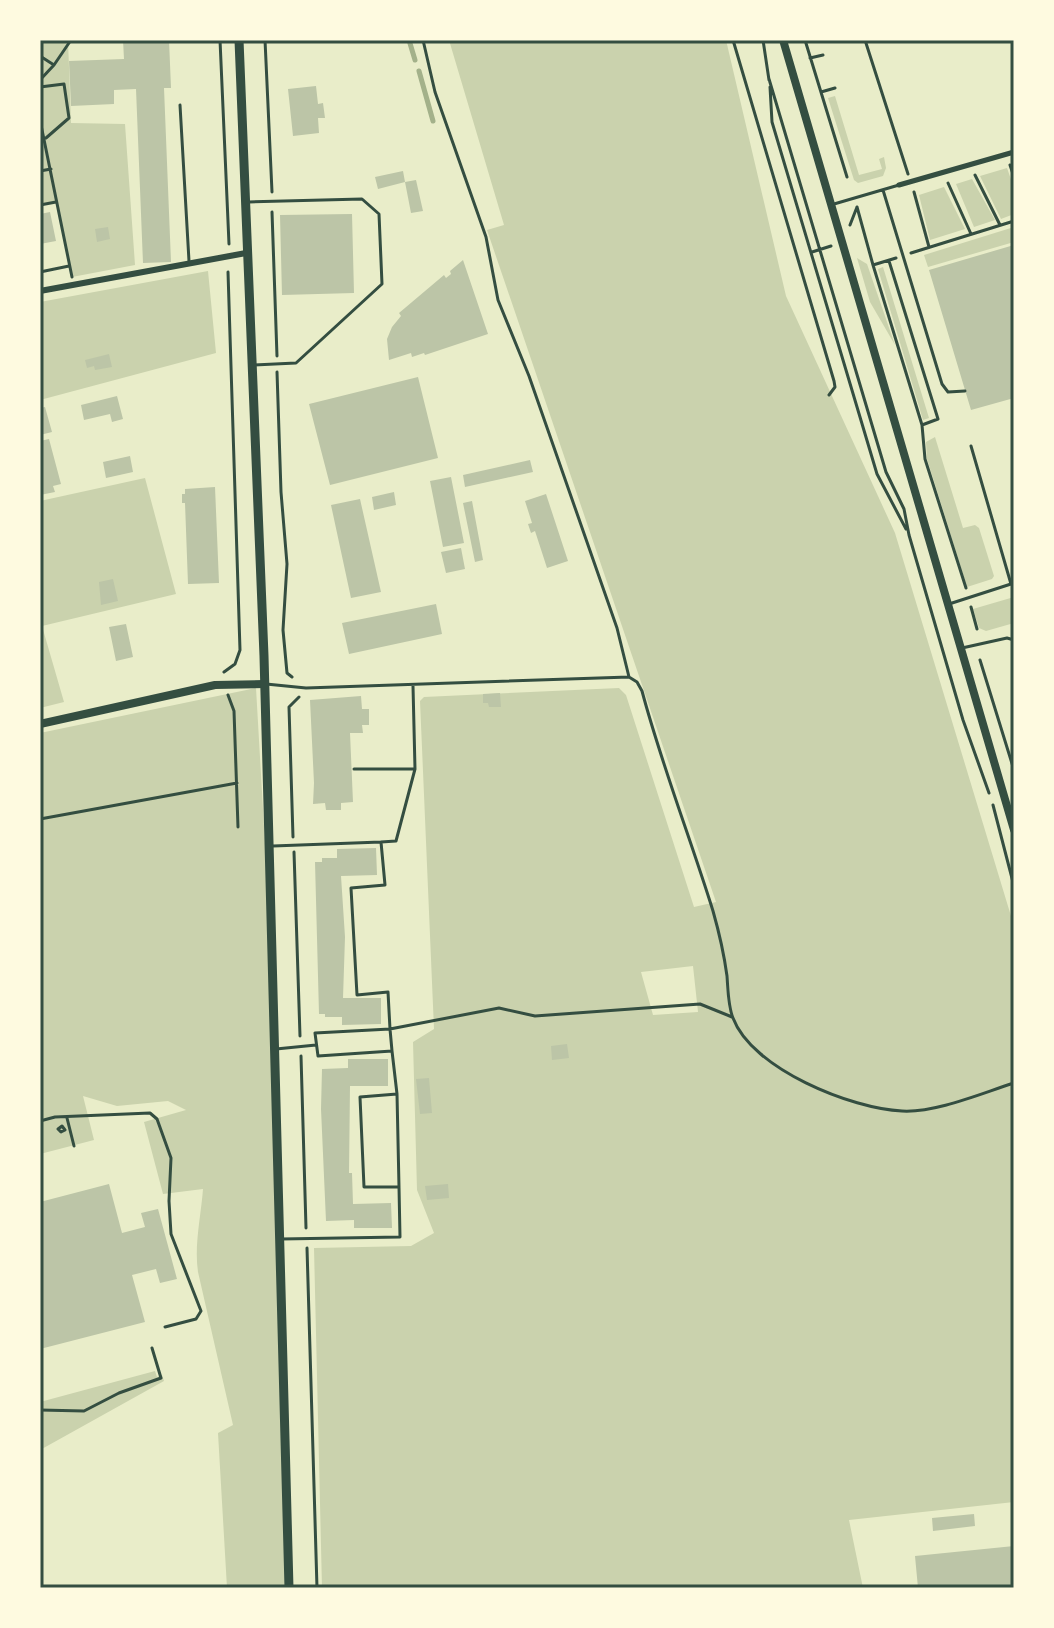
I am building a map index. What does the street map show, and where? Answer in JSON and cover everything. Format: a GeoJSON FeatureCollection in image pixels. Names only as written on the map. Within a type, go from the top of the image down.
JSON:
{"type":"FeatureCollection","features":[{"type":"Feature","properties":{"kind":"main road"},"geometry":{"type":"LineString","coordinates":[[239,40],[260,530],[289,1588]]}},
{"type":"Feature","properties":{"kind":"street"},"geometry":{"type":"LineString","coordinates":[[783,40],[1014,830]]}},
{"type":"Feature","properties":{"kind":"street"},"geometry":{"type":"LineString","coordinates":[[899,185],[1014,152]]}},
{"type":"Feature","properties":{"kind":"street"},"geometry":{"type":"LineString","coordinates":[[40,291],[246,253]]}},
{"type":"Feature","properties":{"kind":"street"},"geometry":{"type":"LineString","coordinates":[[40,724],[215,685],[264,684]]}},
{"type":"Feature","properties":{"kind":"lane"},"geometry":{"type":"LineString","coordinates":[[423,40],[435,92],[486,237],[498,300],[529,376],[617,628],[629,677]]}},
{"type":"Feature","properties":{"kind":"lane"},"geometry":{"type":"LineString","coordinates":[[733,40],[834,381],[835,387],[829,395]]}},
{"type":"Feature","properties":{"kind":"lane"},"geometry":{"type":"LineString","coordinates":[[180,105],[189,262]]}},
{"type":"Feature","properties":{"kind":"lane"},"geometry":{"type":"LineString","coordinates":[[832,205],[899,185]]}},
{"type":"Feature","properties":{"kind":"lane"},"geometry":{"type":"LineString","coordinates":[[883,190],[942,384],[948,392],[957,394],[965,391]]}},
{"type":"Feature","properties":{"kind":"lane"},"geometry":{"type":"LineString","coordinates":[[244,202],[362,199],[379,214],[382,284],[296,363],[251,366]]}},
{"type":"Feature","properties":{"kind":"lane"},"geometry":{"type":"LineString","coordinates":[[949,604],[1011,584],[971,446]]}},
{"type":"Feature","properties":{"kind":"lane"},"geometry":{"type":"LineString","coordinates":[[962,648],[1007,638],[1014,640]]}},
{"type":"Feature","properties":{"kind":"lane"},"geometry":{"type":"LineString","coordinates":[[264,684],[300,689],[629,677],[637,682],[642,691],[661,762],[712,909],[721,939],[732,1017],[754,1048],[794,1076],[838,1096],[904,1112],[937,1106],[1014,1083]]}},
{"type":"Feature","properties":{"kind":"lane"},"geometry":{"type":"LineString","coordinates":[[269,846],[396,841],[415,769],[413,686]]}},
{"type":"Feature","properties":{"kind":"lane"},"geometry":{"type":"LineString","coordinates":[[354,769],[415,769]]}},
{"type":"Feature","properties":{"kind":"lane"},"geometry":{"type":"LineString","coordinates":[[280,1239],[400,1237],[397,1094],[388,992],[357,995],[351,888],[385,885],[381,842]]}},
{"type":"Feature","properties":{"kind":"lane"},"geometry":{"type":"LineString","coordinates":[[392,1051],[318,1056],[315,1033],[390,1029],[499,1008],[535,1016],[700,1004],[732,1017]]}},
{"type":"Feature","properties":{"kind":"lane"},"geometry":{"type":"LineString","coordinates":[[275,1049],[316,1045]]}},
{"type":"Feature","properties":{"kind":"lane"},"geometry":{"type":"LineString","coordinates":[[397,1094],[360,1097],[364,1187],[399,1187]]}},
{"type":"Feature","properties":{"kind":"path"},"geometry":{"type":"LineString","coordinates":[[40,80],[71,40]]}},
{"type":"Feature","properties":{"kind":"path"},"geometry":{"type":"LineString","coordinates":[[220,40],[229,252]]}},
{"type":"Feature","properties":{"kind":"path"},"geometry":{"type":"LineString","coordinates":[[265,40],[281,492],[287,564],[283,630],[287,673],[300,680]]}},
{"type":"Feature","properties":{"kind":"path"},"geometry":{"type":"LineString","coordinates":[[763,40],[772,122],[877,474],[909,535]]}},
{"type":"Feature","properties":{"kind":"path"},"geometry":{"type":"LineString","coordinates":[[805,40],[847,177]]}},
{"type":"Feature","properties":{"kind":"path"},"geometry":{"type":"LineString","coordinates":[[865,40],[911,182]]}},
{"type":"Feature","properties":{"kind":"path"},"geometry":{"type":"LineString","coordinates":[[810,58],[823,55]]}},
{"type":"Feature","properties":{"kind":"path"},"geometry":{"type":"LineString","coordinates":[[40,56],[54,65]]}},
{"type":"Feature","properties":{"kind":"path"},"geometry":{"type":"LineString","coordinates":[[769,79],[882,457],[904,509],[909,535],[963,720],[992,802],[1014,886]]}},
{"type":"Feature","properties":{"kind":"path"},"geometry":{"type":"LineString","coordinates":[[40,87],[64,84],[69,118],[45,139]]}},
{"type":"Feature","properties":{"kind":"path"},"geometry":{"type":"LineString","coordinates":[[821,92],[835,88]]}},
{"type":"Feature","properties":{"kind":"path"},"geometry":{"type":"LineString","coordinates":[[40,120],[69,266],[40,272]]}},
{"type":"Feature","properties":{"kind":"path"},"geometry":{"type":"LineString","coordinates":[[970,165],[1000,225]]}},
{"type":"Feature","properties":{"kind":"path"},"geometry":{"type":"LineString","coordinates":[[40,171],[51,169]]}},
{"type":"Feature","properties":{"kind":"path"},"geometry":{"type":"LineString","coordinates":[[944,172],[971,234]]}},
{"type":"Feature","properties":{"kind":"path"},"geometry":{"type":"LineString","coordinates":[[913,191],[929,247]]}},
{"type":"Feature","properties":{"kind":"path"},"geometry":{"type":"LineString","coordinates":[[40,205],[57,202]]}},
{"type":"Feature","properties":{"kind":"path"},"geometry":{"type":"LineString","coordinates":[[857,207],[873,265]]}},
{"type":"Feature","properties":{"kind":"path"},"geometry":{"type":"LineString","coordinates":[[889,261],[938,419],[922,425]]}},
{"type":"Feature","properties":{"kind":"path"},"geometry":{"type":"LineString","coordinates":[[224,672],[235,664],[240,650],[228,272]]}},
{"type":"Feature","properties":{"kind":"path"},"geometry":{"type":"LineString","coordinates":[[980,660],[1014,770]]}},
{"type":"Feature","properties":{"kind":"path"},"geometry":{"type":"LineString","coordinates":[[228,695],[234,711],[238,827]]}},
{"type":"Feature","properties":{"kind":"path"},"geometry":{"type":"LineString","coordinates":[[300,696],[289,707],[317,1588]]}},
{"type":"Feature","properties":{"kind":"path"},"geometry":{"type":"LineString","coordinates":[[40,819],[237,783]]}},
{"type":"Feature","properties":{"kind":"path"},"geometry":{"type":"LineString","coordinates":[[40,1121],[55,1117],[150,1113],[157,1119],[172,1162],[169,1201],[171,1234],[201,1311],[196,1319],[165,1327]]}},
{"type":"Feature","properties":{"kind":"path"},"geometry":{"type":"LineString","coordinates":[[67,1118],[74,1146]]}},
{"type":"Feature","properties":{"kind":"path"},"geometry":{"type":"LineString","coordinates":[[40,1410],[84,1411],[132,1387],[161,1378],[152,1348]]}},
{"type":"Feature","properties":{"kind":"green space"},"geometry":{"type":"Polygon","coordinates":[[[40,40],[68,40],[71,123],[125,124],[135,265],[72,277],[57,202],[40,205],[40,40]]]}},
{"type":"Feature","properties":{"kind":"green space"},"geometry":{"type":"Polygon","coordinates":[[[449,40],[726,40],[786,296],[895,533],[1014,926],[1014,1502],[849,1520],[863,1588],[322,1588],[314,1248],[411,1246],[434,1233],[417,1190],[413,1042],[434,1029],[420,701],[424,697],[619,688],[626,695],[694,907],[716,902],[487,230],[504,225],[449,40]],[[693,966],[641,972],[653,1015],[698,1012],[693,966]]]}},
{"type":"Feature","properties":{"kind":"green space"},"geometry":{"type":"Polygon","coordinates":[[[835,96],[859,175],[882,169],[879,159],[884,157],[886,168],[883,176],[858,183],[854,180],[828,98],[835,96]]]}},
{"type":"Feature","properties":{"kind":"green space"},"geometry":{"type":"Polygon","coordinates":[[[1007,168],[1014,188],[1014,214],[1001,219],[980,176],[1007,168]]]}},
{"type":"Feature","properties":{"kind":"green space"},"geometry":{"type":"Polygon","coordinates":[[[972,179],[995,220],[974,227],[956,184],[972,179]]]}},
{"type":"Feature","properties":{"kind":"green space"},"geometry":{"type":"Polygon","coordinates":[[[944,187],[965,229],[930,240],[919,195],[944,187]]]}},
{"type":"Feature","properties":{"kind":"green space"},"geometry":{"type":"Polygon","coordinates":[[[1014,227],[1014,242],[928,267],[924,255],[1014,227]]]}},
{"type":"Feature","properties":{"kind":"green space"},"geometry":{"type":"Polygon","coordinates":[[[857,258],[867,264],[895,345],[870,302],[857,258]]]}},
{"type":"Feature","properties":{"kind":"green space"},"geometry":{"type":"Polygon","coordinates":[[[883,267],[929,418],[923,420],[878,269],[883,267]]]}},
{"type":"Feature","properties":{"kind":"green space"},"geometry":{"type":"Polygon","coordinates":[[[208,271],[216,353],[40,400],[40,302],[208,271]]]}},
{"type":"Feature","properties":{"kind":"green space"},"geometry":{"type":"Polygon","coordinates":[[[935,437],[963,528],[975,525],[979,528],[994,576],[967,587],[927,459],[926,442],[935,437]]]}},
{"type":"Feature","properties":{"kind":"green space"},"geometry":{"type":"Polygon","coordinates":[[[145,478],[176,594],[42,626],[64,702],[40,708],[40,501],[145,478]]]}},
{"type":"Feature","properties":{"kind":"green space"},"geometry":{"type":"Polygon","coordinates":[[[1014,597],[1014,623],[986,631],[979,628],[973,609],[1014,597]]]}},
{"type":"Feature","properties":{"kind":"green space"},"geometry":{"type":"Polygon","coordinates":[[[256,688],[272,965],[289,1588],[227,1588],[218,1433],[233,1425],[198,1272],[197,1241],[203,1189],[163,1194],[144,1122],[186,1110],[168,1101],[117,1106],[83,1096],[94,1140],[40,1154],[40,733],[256,688]]]}},
{"type":"Feature","properties":{"kind":"green space"},"geometry":{"type":"Polygon","coordinates":[[[155,1371],[157,1377],[162,1375],[164,1381],[40,1450],[40,1402],[155,1371]]]}},
{"type":"Feature","properties":{"kind":"building"},"geometry":{"type":"Polygon","coordinates":[[[123,40],[169,40],[171,88],[164,88],[171,262],[143,263],[136,89],[114,90],[114,104],[71,106],[69,61],[124,59],[123,40]]]}},
{"type":"Feature","properties":{"kind":"building"},"geometry":{"type":"Polygon","coordinates":[[[316,86],[318,104],[323,103],[325,118],[318,118],[319,133],[293,136],[288,89],[316,86]]]}},
{"type":"Feature","properties":{"kind":"building"},"geometry":{"type":"Polygon","coordinates":[[[403,171],[405,182],[378,189],[375,177],[403,171]]]}},
{"type":"Feature","properties":{"kind":"building"},"geometry":{"type":"Polygon","coordinates":[[[416,180],[423,211],[411,213],[405,182],[416,180]]]}},
{"type":"Feature","properties":{"kind":"building"},"geometry":{"type":"Polygon","coordinates":[[[50,212],[56,241],[40,244],[40,214],[50,212]]]}},
{"type":"Feature","properties":{"kind":"building"},"geometry":{"type":"Polygon","coordinates":[[[352,214],[354,293],[282,295],[280,215],[352,214]]]}},
{"type":"Feature","properties":{"kind":"building"},"geometry":{"type":"Polygon","coordinates":[[[108,227],[110,239],[97,242],[95,229],[108,227]]]}},
{"type":"Feature","properties":{"kind":"building"},"geometry":{"type":"Polygon","coordinates":[[[1014,245],[1014,398],[971,410],[929,270],[1014,245]]]}},
{"type":"Feature","properties":{"kind":"building"},"geometry":{"type":"Polygon","coordinates":[[[463,260],[488,334],[425,355],[412,357],[411,353],[389,360],[387,339],[401,316],[399,313],[444,275],[446,278],[451,274],[450,271],[463,260]]]}},
{"type":"Feature","properties":{"kind":"building"},"geometry":{"type":"Polygon","coordinates":[[[109,354],[112,367],[87,368],[85,360],[109,354]]]}},
{"type":"Feature","properties":{"kind":"building"},"geometry":{"type":"Polygon","coordinates":[[[418,377],[438,458],[330,485],[309,404],[418,377]]]}},
{"type":"Feature","properties":{"kind":"building"},"geometry":{"type":"Polygon","coordinates":[[[117,396],[123,419],[112,422],[110,414],[84,420],[81,405],[117,396]]]}},
{"type":"Feature","properties":{"kind":"building"},"geometry":{"type":"Polygon","coordinates":[[[45,407],[52,432],[40,435],[40,408],[45,407]]]}},
{"type":"Feature","properties":{"kind":"building"},"geometry":{"type":"Polygon","coordinates":[[[49,439],[61,484],[53,486],[55,492],[40,495],[40,441],[49,439]]]}},
{"type":"Feature","properties":{"kind":"building"},"geometry":{"type":"Polygon","coordinates":[[[130,456],[133,472],[106,478],[103,462],[130,456]]]}},
{"type":"Feature","properties":{"kind":"building"},"geometry":{"type":"Polygon","coordinates":[[[530,460],[533,472],[465,487],[463,475],[530,460]]]}},
{"type":"Feature","properties":{"kind":"building"},"geometry":{"type":"Polygon","coordinates":[[[451,477],[464,543],[443,547],[430,481],[451,477]]]}},
{"type":"Feature","properties":{"kind":"building"},"geometry":{"type":"Polygon","coordinates":[[[215,487],[219,583],[188,584],[182,494],[185,494],[185,489],[215,487]]]}},
{"type":"Feature","properties":{"kind":"building"},"geometry":{"type":"Polygon","coordinates":[[[394,492],[396,505],[374,510],[372,497],[394,492]]]}},
{"type":"Feature","properties":{"kind":"building"},"geometry":{"type":"Polygon","coordinates":[[[546,494],[568,561],[547,568],[535,531],[531,533],[528,524],[532,523],[525,501],[546,494]]]}},
{"type":"Feature","properties":{"kind":"building"},"geometry":{"type":"Polygon","coordinates":[[[360,499],[381,592],[351,598],[331,505],[360,499]]]}},
{"type":"Feature","properties":{"kind":"building"},"geometry":{"type":"Polygon","coordinates":[[[472,501],[483,560],[475,562],[463,503],[472,501]]]}},
{"type":"Feature","properties":{"kind":"building"},"geometry":{"type":"Polygon","coordinates":[[[461,548],[465,569],[446,573],[441,552],[461,548]]]}},
{"type":"Feature","properties":{"kind":"building"},"geometry":{"type":"Polygon","coordinates":[[[113,579],[118,601],[101,605],[99,582],[113,579]]]}},
{"type":"Feature","properties":{"kind":"building"},"geometry":{"type":"Polygon","coordinates":[[[436,604],[442,634],[349,654],[342,623],[436,604]]]}},
{"type":"Feature","properties":{"kind":"building"},"geometry":{"type":"Polygon","coordinates":[[[126,624],[133,657],[116,661],[109,627],[126,624]]]}},
{"type":"Feature","properties":{"kind":"building"},"geometry":{"type":"Polygon","coordinates":[[[500,693],[501,707],[489,707],[488,703],[483,703],[483,694],[500,693]]]}},
{"type":"Feature","properties":{"kind":"building"},"geometry":{"type":"Polygon","coordinates":[[[361,696],[362,709],[369,709],[369,725],[362,725],[363,733],[350,733],[353,802],[341,803],[341,810],[326,810],[325,803],[313,804],[310,700],[361,696]]]}},
{"type":"Feature","properties":{"kind":"building"},"geometry":{"type":"Polygon","coordinates":[[[376,848],[377,875],[341,876],[345,937],[343,998],[381,998],[381,1024],[342,1025],[342,1017],[319,1014],[315,862],[322,862],[322,858],[337,858],[337,849],[376,848]]]}},
{"type":"Feature","properties":{"kind":"building"},"geometry":{"type":"Polygon","coordinates":[[[567,1044],[569,1058],[552,1060],[551,1046],[567,1044]]]}},
{"type":"Feature","properties":{"kind":"building"},"geometry":{"type":"Polygon","coordinates":[[[348,1059],[388,1059],[388,1086],[350,1086],[349,1173],[352,1173],[353,1204],[391,1203],[392,1228],[354,1228],[354,1220],[326,1221],[322,1069],[348,1068],[348,1059]]]}},
{"type":"Feature","properties":{"kind":"building"},"geometry":{"type":"Polygon","coordinates":[[[429,1078],[432,1113],[420,1114],[416,1079],[429,1078]]]}},
{"type":"Feature","properties":{"kind":"building"},"geometry":{"type":"Polygon","coordinates":[[[109,1184],[122,1233],[145,1227],[141,1213],[158,1209],[177,1279],[160,1283],[156,1269],[132,1275],[145,1322],[40,1349],[40,1202],[109,1184]]]}},
{"type":"Feature","properties":{"kind":"building"},"geometry":{"type":"Polygon","coordinates":[[[448,1184],[449,1198],[427,1200],[425,1186],[448,1184]]]}},
{"type":"Feature","properties":{"kind":"building"},"geometry":{"type":"Polygon","coordinates":[[[974,1514],[975,1526],[933,1531],[932,1518],[974,1514]]]}},
{"type":"Feature","properties":{"kind":"building"},"geometry":{"type":"Polygon","coordinates":[[[1014,1546],[1014,1588],[918,1588],[915,1556],[1014,1546]]]}},
{"type":"Feature","properties":{"kind":"waterway"},"geometry":{"type":"LineString","coordinates":[[409,40],[415,60]]}},
{"type":"Feature","properties":{"kind":"waterway"},"geometry":{"type":"LineString","coordinates":[[419,71],[433,121]]}}]}
